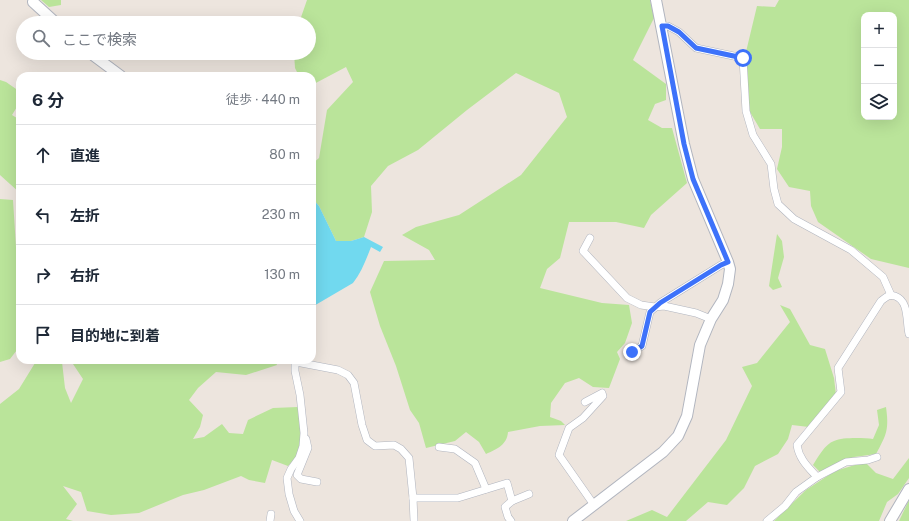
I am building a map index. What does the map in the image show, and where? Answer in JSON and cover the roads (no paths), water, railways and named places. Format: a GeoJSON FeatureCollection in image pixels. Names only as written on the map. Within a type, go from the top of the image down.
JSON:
{"type":"FeatureCollection","features":[{"type":"Feature","properties":{"kind":"street"},"geometry":{"type":"LineString","coordinates":[[574,521],[663,452],[678,436],[687,416],[700,345],[711,320],[723,300],[728,284],[730,269],[728,262],[693,179],[684,144],[656,0]]}},
{"type":"Feature","properties":{"kind":"street"},"geometry":{"type":"LineString","coordinates":[[32,1],[48,16]]}},
{"type":"Feature","properties":{"kind":"street"},"geometry":{"type":"LineString","coordinates":[[662,26],[668,26],[679,32],[696,48],[743,58],[746,112],[753,135],[771,164],[774,189],[778,204],[794,219],[851,250],[883,277],[891,295]]}},
{"type":"Feature","properties":{"kind":"street"},"geometry":{"type":"LineString","coordinates":[[99,60],[116,72]]}},
{"type":"Feature","properties":{"kind":"street"},"geometry":{"type":"LineString","coordinates":[[590,238],[583,251],[627,298],[641,305],[655,307],[664,306],[696,313],[711,320]]}},
{"type":"Feature","properties":{"kind":"street"},"geometry":{"type":"LineString","coordinates":[[632,352],[642,346],[650,312],[655,307],[715,268],[728,262]]}},
{"type":"Feature","properties":{"kind":"street"},"geometry":{"type":"LineString","coordinates":[[818,477],[801,458],[798,453],[797,445],[841,392],[838,368],[882,301],[887,296],[891,295],[902,298],[907,306],[909,334]]}},
{"type":"Feature","properties":{"kind":"street"},"geometry":{"type":"LineString","coordinates":[[296,364],[295,371],[300,395],[304,433],[308,448],[297,475],[301,479],[317,482]]}},
{"type":"Feature","properties":{"kind":"street"},"geometry":{"type":"LineString","coordinates":[[310,364],[338,370],[348,375],[354,383],[362,424],[367,440],[375,446],[394,445],[401,449],[409,458],[414,521]]}},
{"type":"Feature","properties":{"kind":"street"},"geometry":{"type":"LineString","coordinates":[[585,402],[602,393],[603,396],[583,418],[569,428],[559,455],[594,505]]}},
{"type":"Feature","properties":{"kind":"street"},"geometry":{"type":"LineString","coordinates":[[300,521],[294,511],[289,494],[287,478],[291,469],[299,458],[303,446],[304,433]]}},
{"type":"Feature","properties":{"kind":"street"},"geometry":{"type":"LineString","coordinates":[[439,447],[455,449],[475,463],[486,489]]}},
{"type":"Feature","properties":{"kind":"street"},"geometry":{"type":"LineString","coordinates":[[767,521],[785,506],[796,492],[818,477],[846,462],[868,460],[877,457]]}},
{"type":"Feature","properties":{"kind":"street"},"geometry":{"type":"LineString","coordinates":[[413,498],[458,498],[507,483],[512,501]]}},
{"type":"Feature","properties":{"kind":"street"},"geometry":{"type":"LineString","coordinates":[[890,521],[909,488]]}},
{"type":"Feature","properties":{"kind":"street"},"geometry":{"type":"LineString","coordinates":[[511,521],[505,507],[512,501],[529,494]]}},
{"type":"Feature","properties":{"kind":"water"},"geometry":{"type":"Polygon","coordinates":[[[316,203],[336,241],[351,241],[364,237],[383,247],[380,252],[371,247],[361,271],[353,283],[316,305],[316,203]]]}}]}
